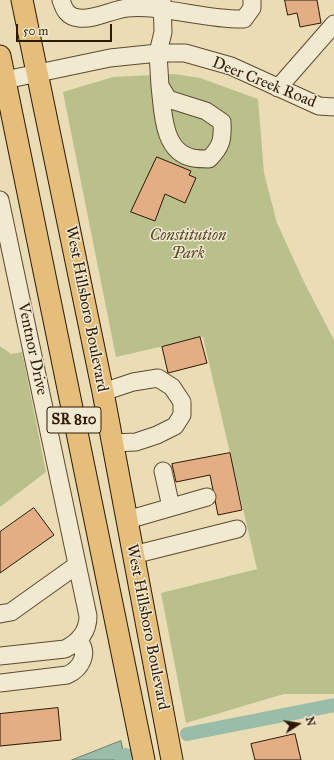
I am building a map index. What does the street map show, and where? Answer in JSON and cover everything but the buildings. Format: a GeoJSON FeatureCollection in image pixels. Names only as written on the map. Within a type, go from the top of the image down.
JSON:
{"type":"FeatureCollection","features":[{"type":"Feature","properties":{"kind":"main road","name":"West Hillsboro Boulevard"},"geometry":{"type":"LineString","coordinates":[[22,0],[103,392],[172,760]]}},
{"type":"Feature","properties":{"kind":"main road","name":"West Hillsboro Boulevard"},"geometry":{"type":"LineString","coordinates":[[0,56],[144,760]]}},
{"type":"Feature","properties":{"kind":"street"},"geometry":{"type":"LineString","coordinates":[[61,0],[66,12],[71,17],[80,18],[127,8],[162,5],[230,19],[244,19],[252,8],[252,0]]}},
{"type":"Feature","properties":{"kind":"street"},"geometry":{"type":"LineString","coordinates":[[160,86],[168,100],[206,111],[222,122],[223,134],[219,149],[209,159],[192,158],[174,148],[165,128],[160,86],[158,53],[163,32],[162,5]]}},
{"type":"Feature","properties":{"kind":"street"},"geometry":{"type":"LineString","coordinates":[[278,88],[334,24]]}},
{"type":"Feature","properties":{"kind":"street","name":"Deer Creek Road"},"geometry":{"type":"LineString","coordinates":[[5,80],[110,58],[158,53],[185,53],[231,66],[319,106],[334,107]]}},
{"type":"Feature","properties":{"kind":"street","name":"Ventnor Drive"},"geometry":{"type":"LineString","coordinates":[[0,200],[2,220],[88,616],[88,623],[78,640]]}},
{"type":"Feature","properties":{"kind":"street"},"geometry":{"type":"LineString","coordinates":[[103,392],[133,382],[158,378],[172,387],[182,402],[182,414],[175,426],[157,435],[136,442],[112,443]]}},
{"type":"Feature","properties":{"kind":"street"},"geometry":{"type":"LineString","coordinates":[[162,471],[171,507]]}},
{"type":"Feature","properties":{"kind":"street"},"geometry":{"type":"LineString","coordinates":[[127,520],[208,497]]}},
{"type":"Feature","properties":{"kind":"street"},"geometry":{"type":"LineString","coordinates":[[133,555],[236,528]]}},
{"type":"Feature","properties":{"kind":"street"},"geometry":{"type":"LineString","coordinates":[[0,614],[11,612],[77,565]]}},
{"type":"Feature","properties":{"kind":"street"},"geometry":{"type":"LineString","coordinates":[[0,656],[65,649],[78,640],[82,645],[84,655],[81,665],[74,672],[67,675],[0,683]]}},
{"type":"Feature","properties":{"kind":"green space","name":"Constitution Park"},"geometry":{"type":"Polygon","coordinates":[[[174,74],[200,78],[258,99],[264,173],[277,223],[304,282],[334,340],[334,694],[284,694],[186,723],[161,593],[257,569],[203,337],[116,357],[63,92],[113,77],[174,74]]]}},
{"type":"Feature","properties":{"kind":"green space"},"geometry":{"type":"Polygon","coordinates":[[[0,346],[11,354],[22,352],[46,472],[0,507],[0,346]]]}},
{"type":"Feature","properties":{"kind":"shaded area"},"geometry":{"type":"Polygon","coordinates":[[[121,741],[125,760],[72,760],[121,741]]]}},
{"type":"Feature","properties":{"kind":"waterway"},"geometry":{"type":"LineString","coordinates":[[187,734],[334,705]]}},
{"type":"Feature","properties":{"kind":"waterway"},"geometry":{"type":"LineString","coordinates":[[122,760],[126,755]]}}]}
